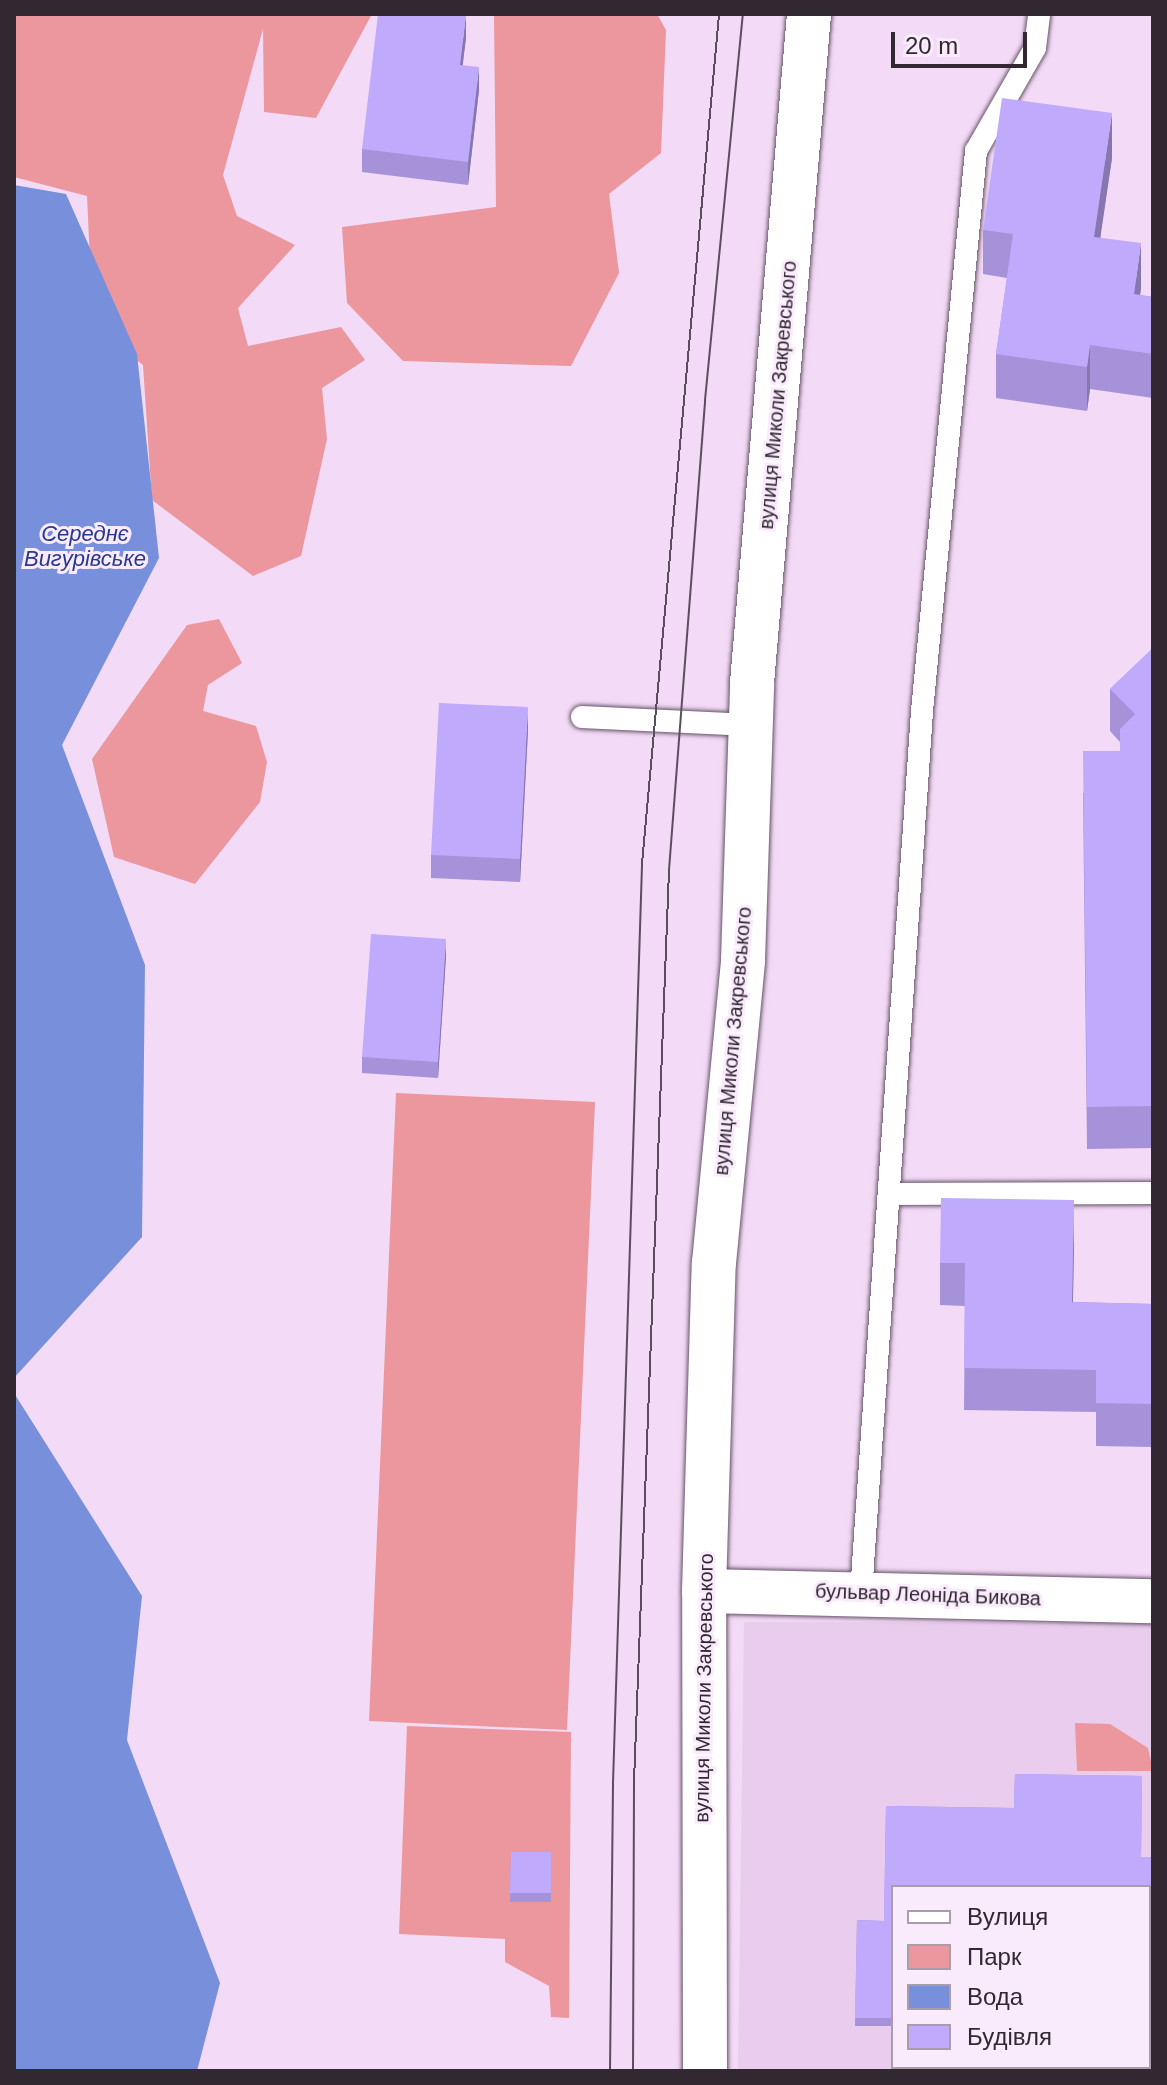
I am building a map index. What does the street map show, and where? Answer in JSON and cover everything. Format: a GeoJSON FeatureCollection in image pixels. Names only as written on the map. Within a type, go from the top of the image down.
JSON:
{"type":"FeatureCollection","features":[{"type":"Feature","properties":{"kind":"street","name":"вулиця Миколи Закревського"},"geometry":{"type":"LineString","coordinates":[[705,2071],[704,1591],[714,1263],[743,960],[750,725],[809,14]]}},
{"type":"Feature","properties":{"kind":"street","name":"бульвар Леоніда Бикова"},"geometry":{"type":"LineString","coordinates":[[704,1591],[1153,1601]]}},
{"type":"Feature","properties":{"kind":"lane"},"geometry":{"type":"LineString","coordinates":[[861,1593],[923,696],[976,151],[1035,48],[1039,14]]}},
{"type":"Feature","properties":{"kind":"lane"},"geometry":{"type":"LineString","coordinates":[[582,717],[750,725]]}},
{"type":"Feature","properties":{"kind":"lane"},"geometry":{"type":"LineString","coordinates":[[889,1194],[1153,1193]]}},
{"type":"Feature","properties":{"kind":"shaded area"},"geometry":{"type":"Polygon","coordinates":[[[744,1622],[1153,1623],[1153,2071],[738,2071],[744,1622]]]}},
{"type":"Feature","properties":{"kind":"green space"},"geometry":{"type":"Polygon","coordinates":[[[14,14],[372,14],[316,118],[264,112],[263,29],[223,175],[237,216],[295,245],[238,308],[248,346],[341,327],[365,360],[322,388],[327,439],[301,556],[253,576],[152,500],[143,365],[93,326],[87,196],[14,177],[14,14]]]}},
{"type":"Feature","properties":{"kind":"green space"},"geometry":{"type":"Polygon","coordinates":[[[494,14],[657,14],[666,30],[661,153],[609,194],[619,273],[571,366],[403,361],[347,303],[342,227],[496,207],[494,14]]]}},
{"type":"Feature","properties":{"kind":"green space"},"geometry":{"type":"Polygon","coordinates":[[[219,619],[242,663],[208,685],[203,711],[256,726],[267,762],[260,802],[195,884],[114,857],[92,759],[187,625],[219,619]]]}},
{"type":"Feature","properties":{"kind":"green space"},"geometry":{"type":"Polygon","coordinates":[[[396,1093],[595,1102],[567,1730],[369,1721],[396,1093]]]}},
{"type":"Feature","properties":{"kind":"green space"},"geometry":{"type":"Polygon","coordinates":[[[1075,1723],[1110,1724],[1148,1748],[1153,1771],[1077,1771],[1075,1723]]]}},
{"type":"Feature","properties":{"kind":"green space"},"geometry":{"type":"Polygon","coordinates":[[[407,1726],[571,1732],[569,2018],[551,2017],[549,1986],[505,1962],[505,1939],[399,1934],[407,1726]]]}},
{"type":"Feature","properties":{"kind":"water","name":"Середнє Вигурівське"},"geometry":{"type":"Polygon","coordinates":[[[14,185],[66,194],[137,354],[159,558],[62,745],[145,965],[142,1237],[14,1378],[14,185]]]}},
{"type":"Feature","properties":{"kind":"water"},"geometry":{"type":"Polygon","coordinates":[[[14,1393],[142,1596],[127,1740],[220,1983],[197,2071],[14,2071],[14,1393]]]}},
{"type":"Feature","properties":{"kind":"building"},"geometry":{"type":"Polygon","coordinates":[[[378,14],[466,14],[460,65],[479,67],[468,162],[362,149],[378,14]]]}},
{"type":"Feature","properties":{"kind":"building"},"geometry":{"type":"Polygon","coordinates":[[[1002,98],[1112,113],[1094,237],[1141,243],[1134,294],[1153,297],[1153,354],[1090,345],[1087,367],[996,354],[1013,234],[983,230],[1002,98]]]}},
{"type":"Feature","properties":{"kind":"building"},"geometry":{"type":"Polygon","coordinates":[[[1153,648],[1153,1106],[1087,1107],[1083,751],[1120,751],[1120,729],[1135,714],[1110,689],[1153,648]]]}},
{"type":"Feature","properties":{"kind":"building"},"geometry":{"type":"Polygon","coordinates":[[[439,703],[528,707],[520,859],[431,855],[439,703]]]}},
{"type":"Feature","properties":{"kind":"building"},"geometry":{"type":"Polygon","coordinates":[[[371,934],[446,939],[438,1062],[362,1057],[371,934]]]}},
{"type":"Feature","properties":{"kind":"building"},"geometry":{"type":"Polygon","coordinates":[[[941,1198],[1074,1200],[1072,1302],[1153,1304],[1153,1404],[1096,1403],[1096,1370],[964,1368],[965,1263],[940,1263],[941,1198]]]}},
{"type":"Feature","properties":{"kind":"building"},"geometry":{"type":"Polygon","coordinates":[[[1015,1774],[1142,1776],[1141,1857],[1153,1857],[1153,1929],[1151,1885],[891,1885],[891,2018],[855,2018],[857,1920],[884,1921],[886,1806],[1014,1808],[1015,1774]]]}},
{"type":"Feature","properties":{"kind":"building"},"geometry":{"type":"Polygon","coordinates":[[[511,1852],[551,1852],[551,1893],[510,1893],[511,1852]]]}},
{"type":"Feature","properties":{"kind":"building"},"geometry":{"type":"Polygon","coordinates":[[[904,2069],[1016,2069],[1016,2071],[904,2069]]]}},
{"type":"Feature","properties":{"kind":"tram line"},"geometry":{"type":"LineString","coordinates":[[610,2071],[613,1783],[642,864],[719,14]]}},
{"type":"Feature","properties":{"kind":"tram line"},"geometry":{"type":"LineString","coordinates":[[633,2071],[634,1781],[669,870],[705,400],[743,14]]}}]}
